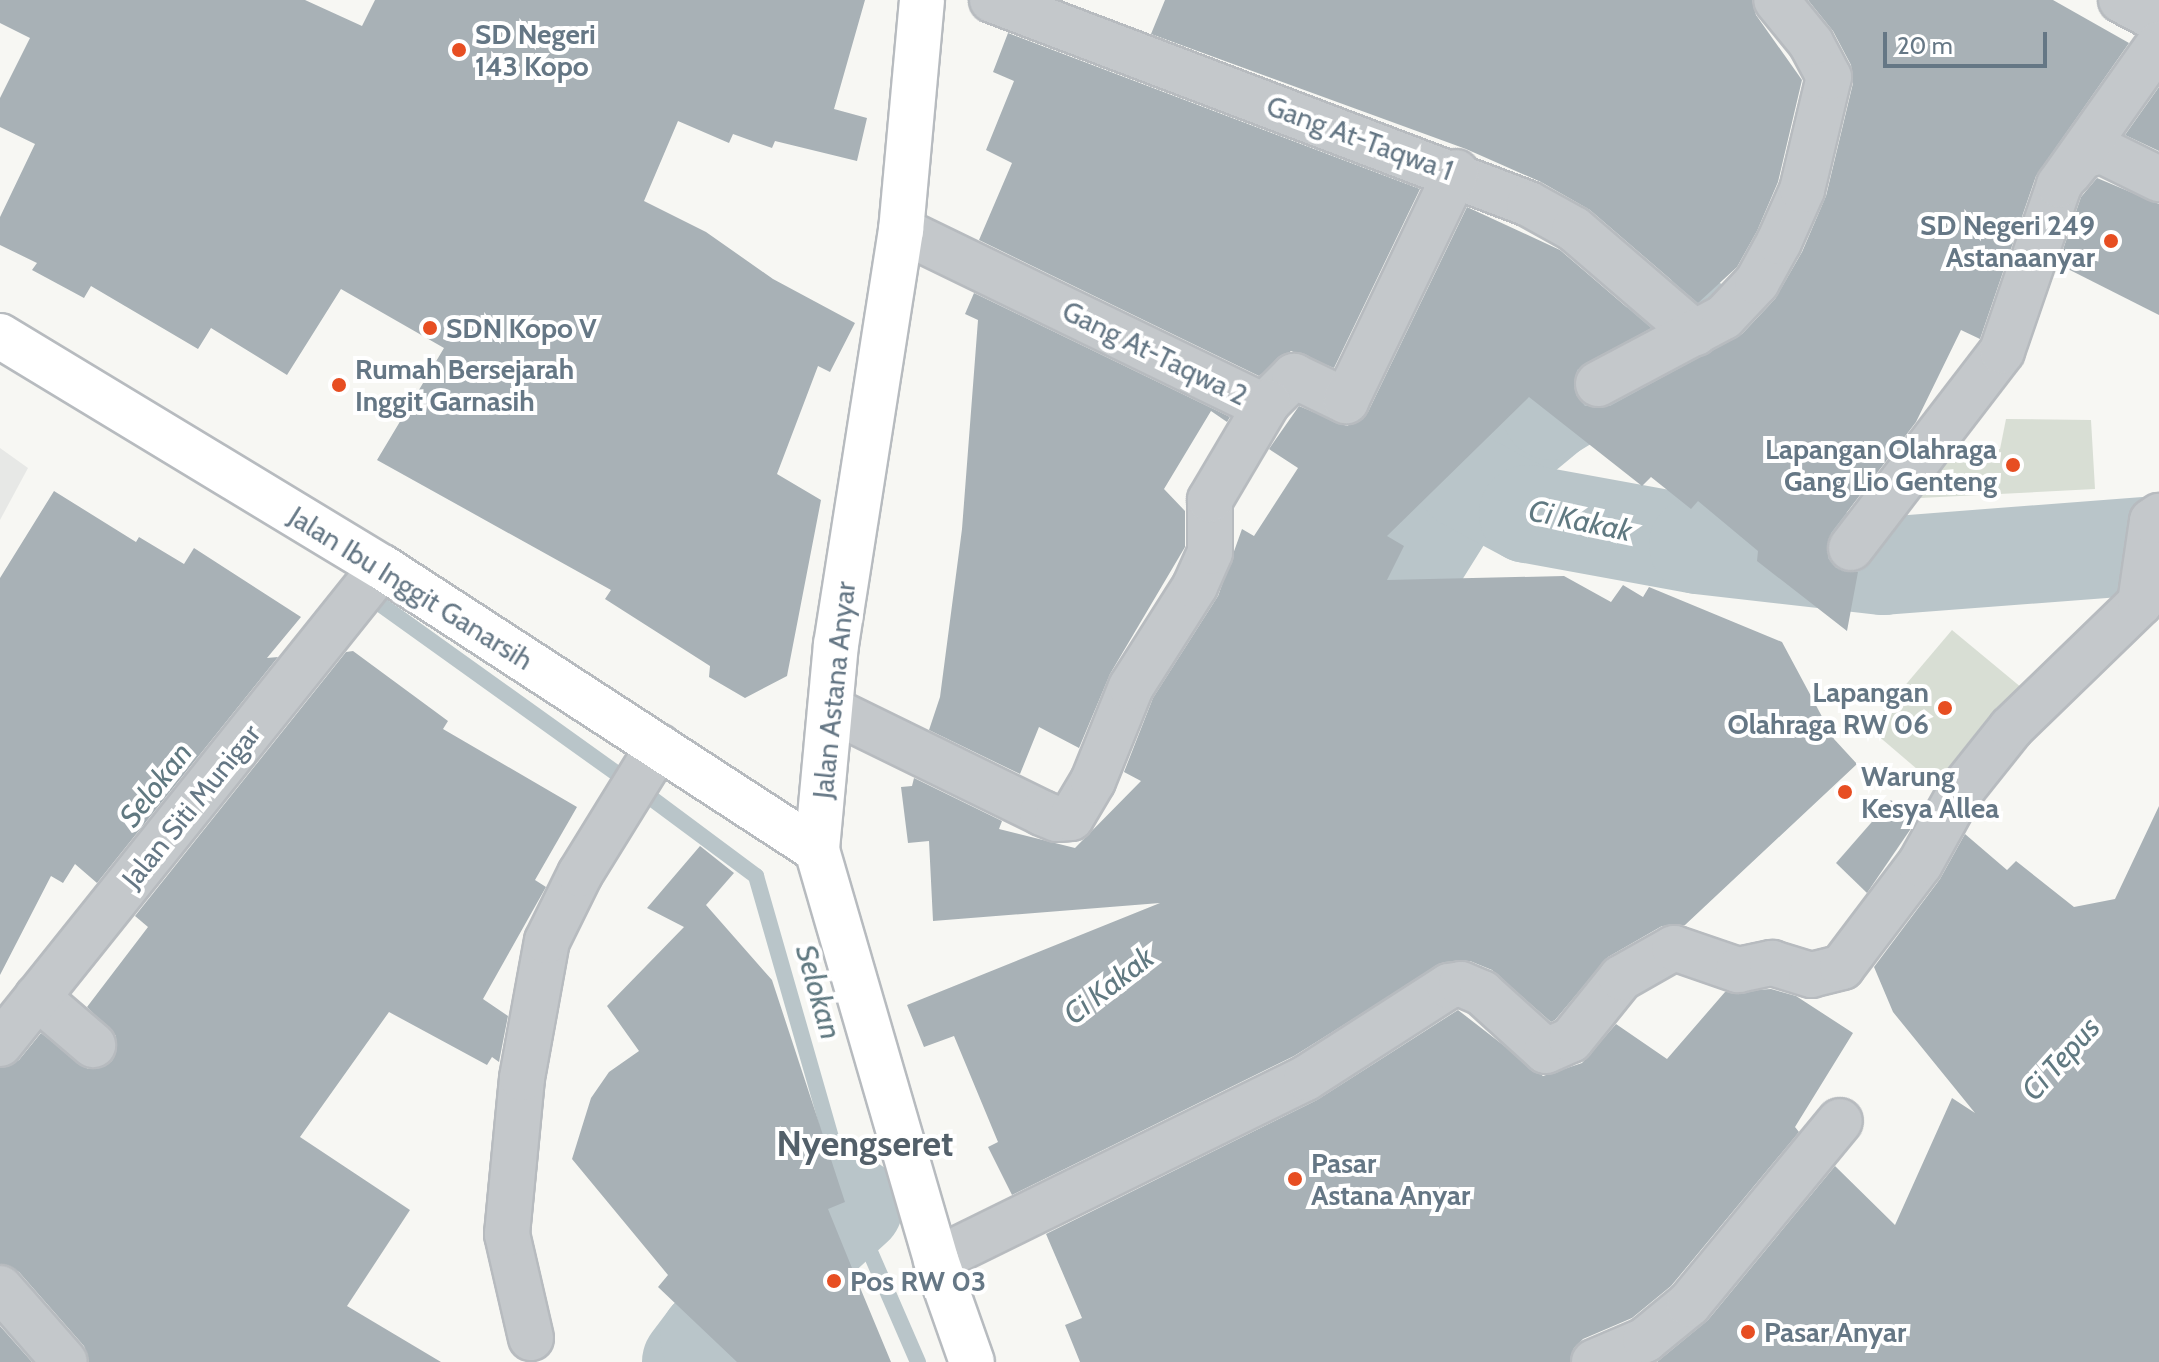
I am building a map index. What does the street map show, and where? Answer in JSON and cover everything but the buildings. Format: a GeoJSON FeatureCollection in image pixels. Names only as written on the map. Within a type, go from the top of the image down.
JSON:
{"type":"FeatureCollection","features":[{"type":"Feature","properties":{"kind":"main road","name":"Jalan Astana Anyar"},"geometry":{"type":"LineString","coordinates":[[922,0],[901,230],[830,709],[817,850],[936,1260],[972,1362]]}},
{"type":"Feature","properties":{"kind":"main road","name":"Jalan Ibu Inggit Ganarsih"},"geometry":{"type":"LineString","coordinates":[[0,336],[382,567],[817,850]]}},
{"type":"Feature","properties":{"kind":"street","name":"Gang At-Taqwa 1"},"geometry":{"type":"LineString","coordinates":[[992,0],[1356,139],[1456,172],[1574,229],[1691,327]]}},
{"type":"Feature","properties":{"kind":"street"},"geometry":{"type":"LineString","coordinates":[[1598,384],[1691,327],[1724,317],[1757,282],[1802,190],[1819,133],[1829,77],[1811,43],[1776,0]]}},
{"type":"Feature","properties":{"kind":"street"},"geometry":{"type":"LineString","coordinates":[[1851,548],[2002,351],[2059,185],[2159,44]]}},
{"type":"Feature","properties":{"kind":"street"},"geometry":{"type":"LineString","coordinates":[[2059,185],[2083,156],[2102,151],[2159,179]]}},
{"type":"Feature","properties":{"kind":"street","name":"Gang At-Taqwa 2"},"geometry":{"type":"LineString","coordinates":[[901,230],[1258,403],[1268,402],[1294,376],[1351,399],[1456,172]]}},
{"type":"Feature","properties":{"kind":"street"},"geometry":{"type":"LineString","coordinates":[[830,709],[1050,816],[1071,818],[1093,781],[1131,687],[1195,586],[1210,552],[1210,500],[1268,402]]}},
{"type":"Feature","properties":{"kind":"street"},"geometry":{"type":"LineString","coordinates":[[936,1260],[1306,1078],[1449,986],[1461,984],[1482,993],[1546,1051],[1571,1040],[1621,978],[1674,948],[1738,970],[1772,963],[1811,975],[1842,967],[1920,864],[1960,792],[2011,728],[2140,603],[2156,518]]}},
{"type":"Feature","properties":{"kind":"street","name":"Jalan Siti Munigar"},"geometry":{"type":"LineString","coordinates":[[0,1044],[382,567]]}},
{"type":"Feature","properties":{"kind":"street"},"geometry":{"type":"LineString","coordinates":[[531,1338],[507,1234],[522,1078],[547,941],[580,874],[659,746]]}},
{"type":"Feature","properties":{"kind":"street"},"geometry":{"type":"LineString","coordinates":[[37,997],[93,1045]]}},
{"type":"Feature","properties":{"kind":"street"},"geometry":{"type":"LineString","coordinates":[[1594,1362],[1645,1340],[1689,1304],[1840,1121]]}},
{"type":"Feature","properties":{"kind":"street"},"geometry":{"type":"LineString","coordinates":[[0,1288],[65,1362]]}},
{"type":"Feature","properties":{"kind":"shaded area","name":"Lapangan Olahraga Gang Lio Genteng"},"geometry":{"type":"Polygon","coordinates":[[[2006,419],[2091,420],[2095,489],[1920,498],[1923,474],[1943,457],[2000,449],[2006,419]]]}},
{"type":"Feature","properties":{"kind":"shaded area"},"geometry":{"type":"Polygon","coordinates":[[[0,448],[28,468],[0,520],[0,448]]]}},
{"type":"Feature","properties":{"kind":"shaded area","name":"Lapangan Olahraga RW 06"},"geometry":{"type":"Polygon","coordinates":[[[1952,630],[2022,688],[1938,787],[1869,728],[1952,630]]]}},
{"type":"Feature","properties":{"kind":"waterway"},"geometry":{"type":"LineString","coordinates":[[1466,481],[1551,411],[1694,324]]}},
{"type":"Feature","properties":{"kind":"waterway","name":"Ci Kakak"},"geometry":{"type":"LineString","coordinates":[[1400,716],[1403,582],[1466,481],[1528,514],[1698,545],[1883,566],[2159,545]]}},
{"type":"Feature","properties":{"kind":"waterway","name":"Selokan"},"geometry":{"type":"LineString","coordinates":[[373,599],[619,775]]}},
{"type":"Feature","properties":{"kind":"waterway","name":"Selokan"},"geometry":{"type":"LineString","coordinates":[[647,795],[756,876],[851,1208],[918,1362]]}},
{"type":"Feature","properties":{"kind":"waterway","name":"Ci Kakak"},"geometry":{"type":"LineString","coordinates":[[691,1362],[709,1338],[854,1206]]}},
{"type":"Feature","properties":{"kind":"place","name":"SD Negeri 143 Kopo"},"geometry":{"type":"Point","coordinates":[459,50]}},
{"type":"Feature","properties":{"kind":"place","name":"SD Negeri 249 Astanaanyar"},"geometry":{"type":"Point","coordinates":[2111,241]}},
{"type":"Feature","properties":{"kind":"place","name":"SDN Kopo V"},"geometry":{"type":"Point","coordinates":[430,328]}},
{"type":"Feature","properties":{"kind":"place","name":"Rumah Bersejarah Inggit Garnasih"},"geometry":{"type":"Point","coordinates":[339,385]}},
{"type":"Feature","properties":{"kind":"place","name":"Lapangan Olahraga Gang Lio Genteng"},"geometry":{"type":"Point","coordinates":[2013,465]}},
{"type":"Feature","properties":{"kind":"place","name":"Lapangan Olahraga RW 06"},"geometry":{"type":"Point","coordinates":[1945,708]}},
{"type":"Feature","properties":{"kind":"place","name":"Warung Kesya Allea"},"geometry":{"type":"Point","coordinates":[1845,792]}},
{"type":"Feature","properties":{"kind":"place","name":"Pasar Astana Anyar"},"geometry":{"type":"Point","coordinates":[1295,1179]}},
{"type":"Feature","properties":{"kind":"place","name":"Pos RW 03"},"geometry":{"type":"Point","coordinates":[834,1281]}},
{"type":"Feature","properties":{"kind":"place","name":"Pasar Anyar"},"geometry":{"type":"Point","coordinates":[1748,1332]}},
{"type":"Feature","properties":{"kind":"district","name":"Nyengseret"},"geometry":{"type":"Point","coordinates":[865,1144]}},
{"type":"Feature","properties":{"kind":"water label","name":"Ci Tepus"},"geometry":{"type":"Point","coordinates":[2061,1059]}}]}
